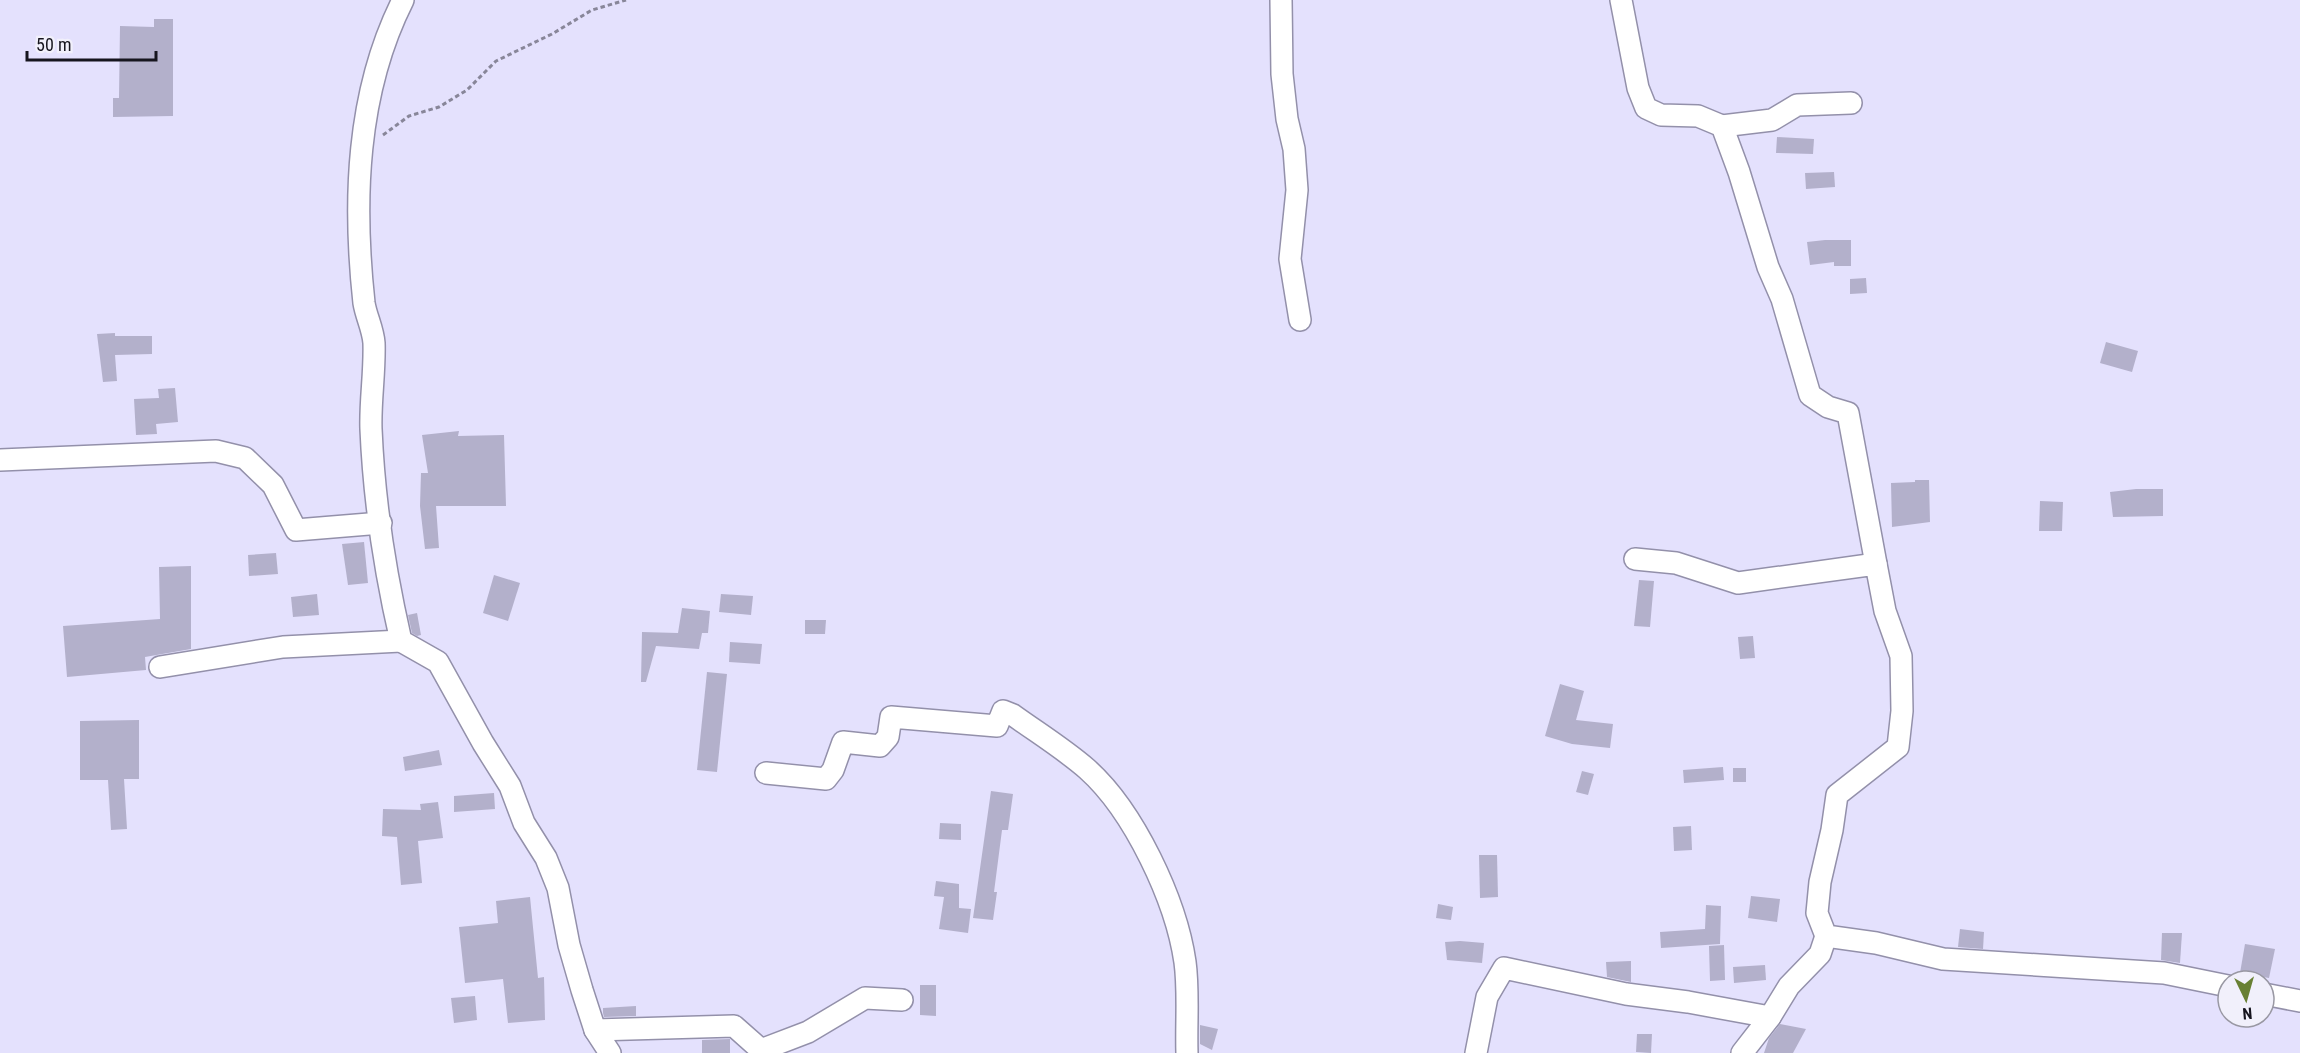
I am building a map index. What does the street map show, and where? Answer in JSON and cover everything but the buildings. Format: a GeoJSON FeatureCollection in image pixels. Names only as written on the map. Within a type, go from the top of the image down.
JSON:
{"type":"FeatureCollection","features":[{"type":"Feature","properties":{"kind":"street"},"geometry":{"type":"LineString","coordinates":[[401,641],[390,594],[375,492],[371,426],[374,340],[364,306],[359,220],[361,149],[374,80],[388,30],[403,0]]}},
{"type":"Feature","properties":{"kind":"street"},"geometry":{"type":"LineString","coordinates":[[1281,0],[1282,74],[1287,119],[1294,149],[1297,189],[1290,259],[1300,320]]}},
{"type":"Feature","properties":{"kind":"street"},"geometry":{"type":"LineString","coordinates":[[1621,0],[1638,88],[1646,108],[1662,115],[1698,116],[1722,126],[1772,120],[1797,105],[1851,103]]}},
{"type":"Feature","properties":{"kind":"street"},"geometry":{"type":"LineString","coordinates":[[1722,126],[1739,172],[1768,267],[1782,299],[1810,395],[1828,407],[1848,413],[1885,611],[1901,656],[1902,711],[1898,747],[1837,795],[1832,830],[1820,882],[1817,913],[1826,936],[1820,954],[1788,986],[1770,1017],[1742,1053]]}},
{"type":"Feature","properties":{"kind":"street"},"geometry":{"type":"LineString","coordinates":[[0,460],[216,451],[246,458],[273,485],[296,530],[381,523]]}},
{"type":"Feature","properties":{"kind":"street"},"geometry":{"type":"LineString","coordinates":[[1635,559],[1676,563],[1738,583],[1876,564]]}},
{"type":"Feature","properties":{"kind":"street"},"geometry":{"type":"LineString","coordinates":[[160,667],[284,647],[401,641],[438,662],[477,734],[510,786],[524,823],[546,858],[558,888],[569,945],[595,1030],[610,1053]]}},
{"type":"Feature","properties":{"kind":"street"},"geometry":{"type":"LineString","coordinates":[[766,773],[826,779],[833,770],[843,742],[880,746],[888,737],[891,717],[997,726],[1003,711],[1013,716],[1088,770],[1122,810],[1147,850],[1169,904],[1185,962],[1187,1053]]}},
{"type":"Feature","properties":{"kind":"street"},"geometry":{"type":"LineString","coordinates":[[1826,936],[1876,943],[1942,959],[2164,973],[2216,984]]}},
{"type":"Feature","properties":{"kind":"street"},"geometry":{"type":"LineString","coordinates":[[1476,1053],[1487,997],[1504,968],[1626,994],[1770,1017]]}},
{"type":"Feature","properties":{"kind":"street"},"geometry":{"type":"LineString","coordinates":[[2276,996],[2300,1001]]}},
{"type":"Feature","properties":{"kind":"street"},"geometry":{"type":"LineString","coordinates":[[595,1030],[734,1026],[761,1050],[808,1032],[865,998],[902,1000]]}},
{"type":"Feature","properties":{"kind":"path"},"geometry":{"type":"LineString","coordinates":[[361,149],[409,116],[439,107],[467,90],[496,61],[552,34],[592,10],[626,0]]}}]}
